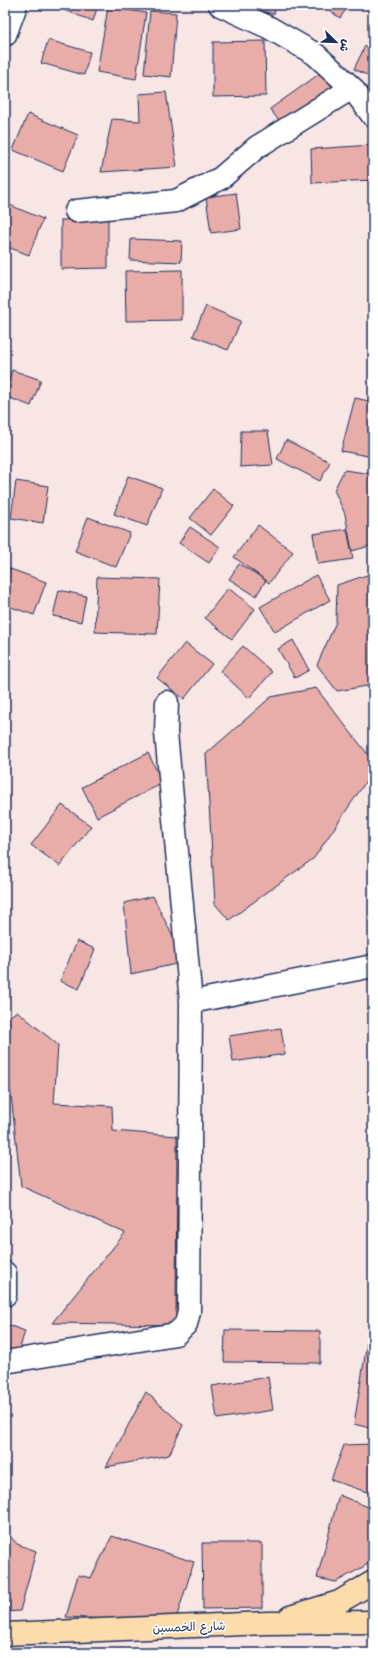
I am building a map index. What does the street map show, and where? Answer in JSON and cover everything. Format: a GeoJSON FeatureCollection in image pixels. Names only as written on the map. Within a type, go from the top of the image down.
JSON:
{"type":"FeatureCollection","features":[{"type":"Feature","properties":{"kind":"main road"},"geometry":{"type":"LineString","coordinates":[[268,1624],[339,1602],[373,1582]]}},
{"type":"Feature","properties":{"kind":"main road","name":"شارع الخمسين"},"geometry":{"type":"LineString","coordinates":[[5,1634],[268,1624],[373,1622]]}},
{"type":"Feature","properties":{"kind":"street"},"geometry":{"type":"LineString","coordinates":[[5,35],[16,5]]}},
{"type":"Feature","properties":{"kind":"street"},"geometry":{"type":"LineString","coordinates":[[220,5],[268,27],[315,54],[352,88],[373,116]]}},
{"type":"Feature","properties":{"kind":"street"},"geometry":{"type":"LineString","coordinates":[[76,211],[176,201],[221,178],[257,147],[352,88]]}},
{"type":"Feature","properties":{"kind":"street"},"geometry":{"type":"LineString","coordinates":[[5,1362],[176,1334],[186,1324],[189,1312],[191,1002],[166,733],[167,702]]}},
{"type":"Feature","properties":{"kind":"street"},"geometry":{"type":"LineString","coordinates":[[191,1002],[373,966]]}},
{"type":"Feature","properties":{"kind":"street"},"geometry":{"type":"LineString","coordinates":[[5,1273],[5,1295]]}},
{"type":"Feature","properties":{"kind":"building"},"geometry":{"type":"Polygon","coordinates":[[[98,5],[93,21],[53,6],[98,5]]]}},
{"type":"Feature","properties":{"kind":"building"},"geometry":{"type":"Polygon","coordinates":[[[249,5],[276,5],[274,14],[248,8],[249,5]]]}},
{"type":"Feature","properties":{"kind":"building"},"geometry":{"type":"Polygon","coordinates":[[[322,5],[349,5],[340,18],[322,5]]]}},
{"type":"Feature","properties":{"kind":"building"},"geometry":{"type":"Polygon","coordinates":[[[108,7],[146,13],[136,79],[97,72],[108,7]]]}},
{"type":"Feature","properties":{"kind":"building"},"geometry":{"type":"Polygon","coordinates":[[[150,11],[176,13],[171,77],[144,74],[150,11]]]}},
{"type":"Feature","properties":{"kind":"building"},"geometry":{"type":"Polygon","coordinates":[[[373,22],[373,33],[368,29],[373,22]]]}},
{"type":"Feature","properties":{"kind":"building"},"geometry":{"type":"Polygon","coordinates":[[[48,40],[90,52],[84,75],[41,63],[48,40]]]}},
{"type":"Feature","properties":{"kind":"building"},"geometry":{"type":"Polygon","coordinates":[[[265,41],[266,96],[213,97],[213,42],[265,41]]]}},
{"type":"Feature","properties":{"kind":"building"},"geometry":{"type":"Polygon","coordinates":[[[365,46],[373,50],[373,78],[354,69],[365,46]]]}},
{"type":"Feature","properties":{"kind":"building"},"geometry":{"type":"Polygon","coordinates":[[[322,72],[334,90],[283,126],[270,109],[322,72]]]}},
{"type":"Feature","properties":{"kind":"building"},"geometry":{"type":"Polygon","coordinates":[[[166,92],[177,167],[101,172],[112,119],[140,121],[139,94],[166,92]]]}},
{"type":"Feature","properties":{"kind":"building"},"geometry":{"type":"Polygon","coordinates":[[[28,114],[78,135],[63,171],[13,150],[28,114]]]}},
{"type":"Feature","properties":{"kind":"building"},"geometry":{"type":"Polygon","coordinates":[[[373,145],[373,180],[312,183],[311,149],[373,145]]]}},
{"type":"Feature","properties":{"kind":"building"},"geometry":{"type":"Polygon","coordinates":[[[236,193],[241,229],[211,233],[206,197],[236,193]]]}},
{"type":"Feature","properties":{"kind":"building"},"geometry":{"type":"Polygon","coordinates":[[[5,203],[43,219],[29,255],[5,246],[5,203]]]}},
{"type":"Feature","properties":{"kind":"building"},"geometry":{"type":"Polygon","coordinates":[[[108,219],[108,268],[61,269],[61,220],[108,219]]]}},
{"type":"Feature","properties":{"kind":"building"},"geometry":{"type":"Polygon","coordinates":[[[131,239],[182,241],[181,262],[130,260],[131,239]]]}},
{"type":"Feature","properties":{"kind":"building"},"geometry":{"type":"Polygon","coordinates":[[[182,270],[182,320],[126,321],[125,271],[182,270]]]}},
{"type":"Feature","properties":{"kind":"building"},"geometry":{"type":"Polygon","coordinates":[[[206,306],[241,321],[228,350],[193,336],[206,306]]]}},
{"type":"Feature","properties":{"kind":"building"},"geometry":{"type":"Polygon","coordinates":[[[12,370],[41,380],[31,406],[5,396],[5,389],[12,370]]]}},
{"type":"Feature","properties":{"kind":"building"},"geometry":{"type":"Polygon","coordinates":[[[355,398],[373,402],[373,457],[341,451],[355,398]]]}},
{"type":"Feature","properties":{"kind":"building"},"geometry":{"type":"Polygon","coordinates":[[[241,431],[268,431],[273,465],[240,467],[241,431]]]}},
{"type":"Feature","properties":{"kind":"building"},"geometry":{"type":"Polygon","coordinates":[[[286,440],[330,462],[320,481],[277,459],[286,440]]]}},
{"type":"Feature","properties":{"kind":"building"},"geometry":{"type":"Polygon","coordinates":[[[344,470],[373,474],[373,545],[352,551],[345,514],[334,490],[344,470]]]}},
{"type":"Feature","properties":{"kind":"building"},"geometry":{"type":"Polygon","coordinates":[[[128,476],[162,488],[147,526],[114,514],[128,476]]]}},
{"type":"Feature","properties":{"kind":"building"},"geometry":{"type":"Polygon","coordinates":[[[16,481],[48,486],[43,523],[11,518],[16,481]]]}},
{"type":"Feature","properties":{"kind":"building"},"geometry":{"type":"Polygon","coordinates":[[[213,489],[234,506],[211,535],[190,518],[213,489]]]}},
{"type":"Feature","properties":{"kind":"building"},"geometry":{"type":"Polygon","coordinates":[[[88,517],[130,533],[116,567],[75,551],[88,517]]]}},
{"type":"Feature","properties":{"kind":"building"},"geometry":{"type":"Polygon","coordinates":[[[258,525],[293,552],[269,583],[234,557],[258,525]]]}},
{"type":"Feature","properties":{"kind":"building"},"geometry":{"type":"Polygon","coordinates":[[[190,527],[220,547],[209,563],[179,543],[190,527]]]}},
{"type":"Feature","properties":{"kind":"building"},"geometry":{"type":"Polygon","coordinates":[[[347,529],[353,559],[318,564],[313,534],[347,529]]]}},
{"type":"Feature","properties":{"kind":"building"},"geometry":{"type":"Polygon","coordinates":[[[239,564],[266,580],[256,596],[229,579],[239,564]]]}},
{"type":"Feature","properties":{"kind":"building"},"geometry":{"type":"Polygon","coordinates":[[[5,567],[46,582],[34,615],[5,605],[5,567]]]}},
{"type":"Feature","properties":{"kind":"building"},"geometry":{"type":"Polygon","coordinates":[[[373,573],[373,685],[337,691],[317,665],[336,622],[337,585],[373,573]]]}},
{"type":"Feature","properties":{"kind":"building"},"geometry":{"type":"Polygon","coordinates":[[[316,575],[330,600],[275,632],[260,607],[316,575]]]}},
{"type":"Feature","properties":{"kind":"building"},"geometry":{"type":"Polygon","coordinates":[[[97,577],[160,579],[157,634],[95,632],[97,577]]]}},
{"type":"Feature","properties":{"kind":"building"},"geometry":{"type":"Polygon","coordinates":[[[228,588],[255,609],[232,639],[205,618],[228,588]]]}},
{"type":"Feature","properties":{"kind":"building"},"geometry":{"type":"Polygon","coordinates":[[[59,590],[86,596],[81,622],[53,616],[59,590]]]}},
{"type":"Feature","properties":{"kind":"building"},"geometry":{"type":"Polygon","coordinates":[[[293,640],[309,670],[295,678],[278,649],[293,640]]]}},
{"type":"Feature","properties":{"kind":"building"},"geometry":{"type":"Polygon","coordinates":[[[185,643],[212,664],[184,699],[157,678],[185,643]]]}},
{"type":"Feature","properties":{"kind":"building"},"geometry":{"type":"Polygon","coordinates":[[[243,646],[272,672],[249,698],[220,671],[243,646]]]}},
{"type":"Feature","properties":{"kind":"building"},"geometry":{"type":"Polygon","coordinates":[[[316,688],[373,761],[373,771],[314,858],[229,920],[215,904],[206,754],[271,697],[316,688]]]}},
{"type":"Feature","properties":{"kind":"building"},"geometry":{"type":"Polygon","coordinates":[[[148,753],[163,783],[97,817],[82,787],[148,753]]]}},
{"type":"Feature","properties":{"kind":"building"},"geometry":{"type":"Polygon","coordinates":[[[62,805],[91,826],[60,866],[31,845],[62,805]]]}},
{"type":"Feature","properties":{"kind":"building"},"geometry":{"type":"Polygon","coordinates":[[[153,896],[185,962],[131,974],[124,903],[153,896]]]}},
{"type":"Feature","properties":{"kind":"building"},"geometry":{"type":"Polygon","coordinates":[[[77,941],[95,949],[79,989],[60,981],[77,941]]]}},
{"type":"Feature","properties":{"kind":"building"},"geometry":{"type":"Polygon","coordinates":[[[17,1011],[58,1045],[54,1103],[112,1106],[113,1131],[177,1136],[176,1325],[52,1323],[125,1233],[21,1186],[5,1041],[5,1020],[17,1011]]]}},
{"type":"Feature","properties":{"kind":"building"},"geometry":{"type":"Polygon","coordinates":[[[281,1028],[285,1054],[233,1062],[229,1036],[281,1028]]]}},
{"type":"Feature","properties":{"kind":"building"},"geometry":{"type":"Polygon","coordinates":[[[371,1318],[373,1319],[373,1429],[354,1424],[371,1318]]]}},
{"type":"Feature","properties":{"kind":"building"},"geometry":{"type":"Polygon","coordinates":[[[5,1324],[25,1331],[16,1361],[5,1360],[5,1324]]]}},
{"type":"Feature","properties":{"kind":"building"},"geometry":{"type":"Polygon","coordinates":[[[225,1330],[320,1331],[320,1363],[224,1362],[225,1330]]]}},
{"type":"Feature","properties":{"kind":"building"},"geometry":{"type":"Polygon","coordinates":[[[268,1377],[273,1410],[217,1419],[212,1386],[268,1377]]]}},
{"type":"Feature","properties":{"kind":"building"},"geometry":{"type":"Polygon","coordinates":[[[146,1392],[183,1425],[169,1455],[106,1467],[146,1392]]]}},
{"type":"Feature","properties":{"kind":"building"},"geometry":{"type":"Polygon","coordinates":[[[373,1444],[373,1494],[331,1480],[344,1445],[373,1444]]]}},
{"type":"Feature","properties":{"kind":"building"},"geometry":{"type":"Polygon","coordinates":[[[339,1495],[373,1509],[373,1555],[370,1563],[336,1582],[317,1578],[339,1495]]]}},
{"type":"Feature","properties":{"kind":"building"},"geometry":{"type":"Polygon","coordinates":[[[5,1530],[17,1544],[36,1551],[20,1611],[5,1612],[5,1530]]]}},
{"type":"Feature","properties":{"kind":"building"},"geometry":{"type":"Polygon","coordinates":[[[112,1536],[194,1562],[175,1622],[66,1617],[78,1575],[91,1578],[112,1536]]]}},
{"type":"Feature","properties":{"kind":"building"},"geometry":{"type":"Polygon","coordinates":[[[202,1543],[262,1543],[262,1608],[203,1609],[202,1543]]]}}]}
